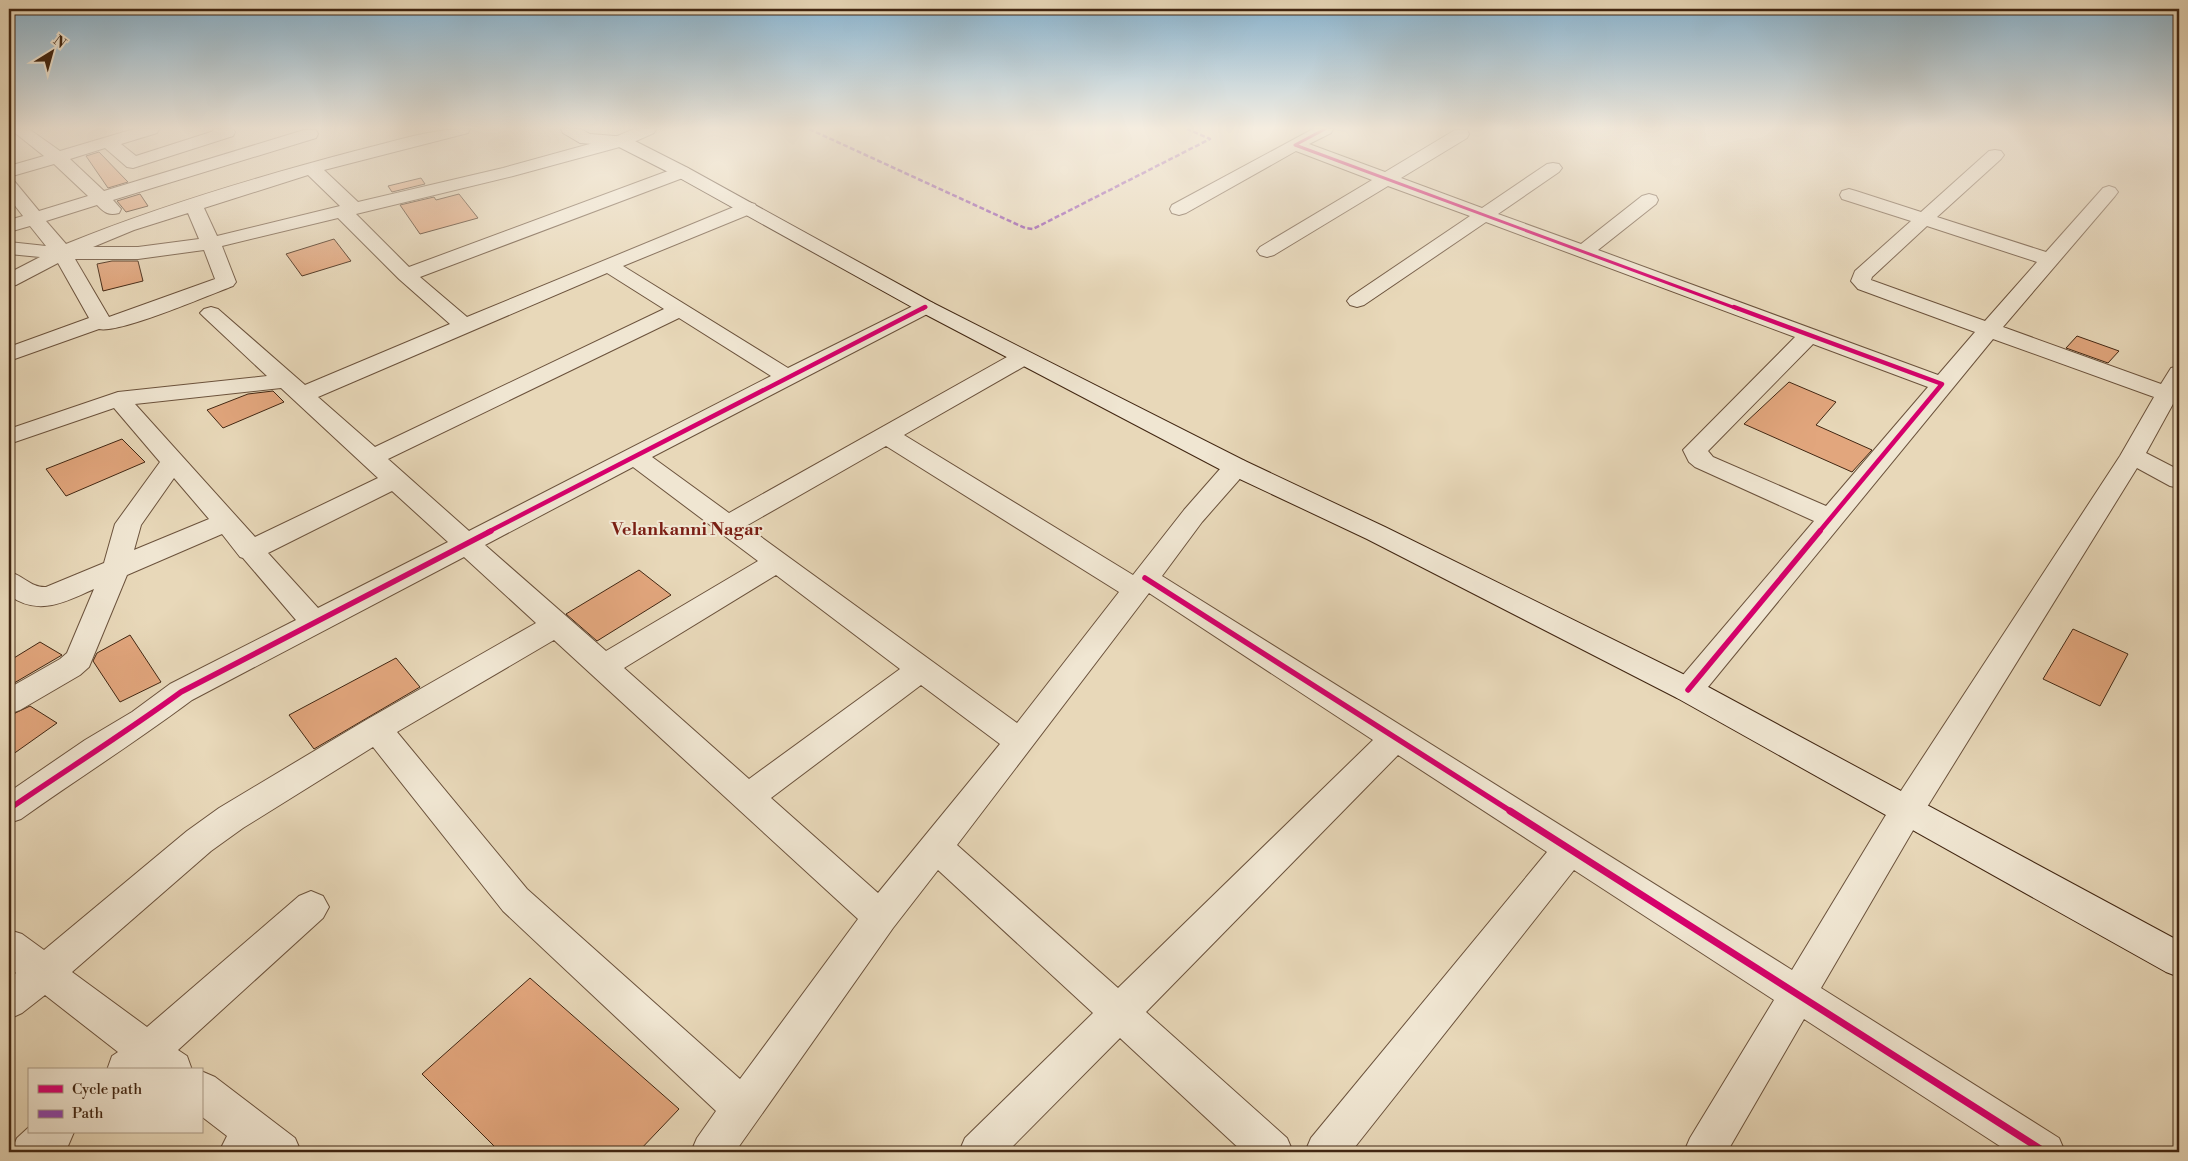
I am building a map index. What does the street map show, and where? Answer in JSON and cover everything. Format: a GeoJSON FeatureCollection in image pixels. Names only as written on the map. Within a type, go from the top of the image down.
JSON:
{"type":"FeatureCollection","features":[{"type":"Feature","properties":{"kind":"street"},"geometry":{"type":"LineString","coordinates":[[86,183],[127,226]]}},
{"type":"Feature","properties":{"kind":"street"},"geometry":{"type":"LineString","coordinates":[[9,226],[102,198],[161,183]]}},
{"type":"Feature","properties":{"kind":"street"},"geometry":{"type":"LineString","coordinates":[[9,281],[62,253],[127,226],[261,183]]}},
{"type":"Feature","properties":{"kind":"street"},"geometry":{"type":"LineString","coordinates":[[324,183],[406,275],[465,326]]}},
{"type":"Feature","properties":{"kind":"street"},"geometry":{"type":"LineString","coordinates":[[9,248],[62,253],[138,254],[211,243],[460,183]]}},
{"type":"Feature","properties":{"kind":"street"},"geometry":{"type":"LineString","coordinates":[[406,275],[652,183]]}},
{"type":"Feature","properties":{"kind":"street"},"geometry":{"type":"LineString","coordinates":[[702,183],[1022,358],[1236,468],[1376,533],[1688,690],[2179,960]]}},
{"type":"Feature","properties":{"kind":"street"},"geometry":{"type":"LineString","coordinates":[[1179,209],[1227,183]]}},
{"type":"Feature","properties":{"kind":"street"},"geometry":{"type":"LineString","coordinates":[[1267,251],[1380,183]]}},
{"type":"Feature","properties":{"kind":"street"},"geometry":{"type":"LineString","coordinates":[[1398,183],[1942,384]]}},
{"type":"Feature","properties":{"kind":"street"},"geometry":{"type":"LineString","coordinates":[[1357,301],[1486,216],[1532,183]]}},
{"type":"Feature","properties":{"kind":"street"},"geometry":{"type":"LineString","coordinates":[[1704,1152],[1907,810],[2132,456],[2173,384],[1988,330],[1865,285],[1860,281],[1862,275],[1963,183]]}},
{"type":"Feature","properties":{"kind":"street"},"geometry":{"type":"LineString","coordinates":[[9,186],[33,219],[62,253],[101,321],[105,324],[116,322],[226,282],[193,204]]}},
{"type":"Feature","properties":{"kind":"street"},"geometry":{"type":"LineString","coordinates":[[1688,690],[1942,384],[2109,192]]}},
{"type":"Feature","properties":{"kind":"street"},"geometry":{"type":"LineString","coordinates":[[1849,195],[2050,260]]}},
{"type":"Feature","properties":{"kind":"street"},"geometry":{"type":"LineString","coordinates":[[1583,252],[1649,200]]}},
{"type":"Feature","properties":{"kind":"street"},"geometry":{"type":"LineString","coordinates":[[9,437],[118,399],[294,388],[465,326],[748,208]]}},
{"type":"Feature","properties":{"kind":"street"},"geometry":{"type":"LineString","coordinates":[[608,265],[787,377]]}},
{"type":"Feature","properties":{"kind":"street"},"geometry":{"type":"LineString","coordinates":[[9,809],[96,749],[143,720],[181,692],[313,621],[926,307]]}},
{"type":"Feature","properties":{"kind":"street"},"geometry":{"type":"LineString","coordinates":[[371,458],[679,310]]}},
{"type":"Feature","properties":{"kind":"street"},"geometry":{"type":"LineString","coordinates":[[211,313],[880,917]]}},
{"type":"Feature","properties":{"kind":"street"},"geometry":{"type":"LineString","coordinates":[[9,354],[101,321]]}},
{"type":"Feature","properties":{"kind":"street"},"geometry":{"type":"LineString","coordinates":[[1810,335],[1695,450],[1698,457],[1704,462],[1831,518]]}},
{"type":"Feature","properties":{"kind":"street"},"geometry":{"type":"LineString","coordinates":[[728,525],[1022,358]]}},
{"type":"Feature","properties":{"kind":"street"},"geometry":{"type":"LineString","coordinates":[[118,399],[226,522],[249,551],[313,621]]}},
{"type":"Feature","properties":{"kind":"street"},"geometry":{"type":"LineString","coordinates":[[886,436],[1140,584],[1395,738],[2045,1152]]}},
{"type":"Feature","properties":{"kind":"street"},"geometry":{"type":"LineString","coordinates":[[634,456],[1020,742]]}},
{"type":"Feature","properties":{"kind":"street"},"geometry":{"type":"LineString","coordinates":[[2132,456],[2179,480]]}},
{"type":"Feature","properties":{"kind":"street"},"geometry":{"type":"LineString","coordinates":[[9,702],[70,667],[79,659],[116,569],[128,524],[173,462]]}},
{"type":"Feature","properties":{"kind":"street"},"geometry":{"type":"LineString","coordinates":[[711,1152],[880,917],[1020,742],[1193,516],[1236,468]]}},
{"type":"Feature","properties":{"kind":"street"},"geometry":{"type":"LineString","coordinates":[[249,551],[396,480]]}},
{"type":"Feature","properties":{"kind":"street"},"geometry":{"type":"LineString","coordinates":[[9,581],[25,594],[39,599],[54,596],[226,522]]}},
{"type":"Feature","properties":{"kind":"street"},"geometry":{"type":"LineString","coordinates":[[603,667],[777,562]]}},
{"type":"Feature","properties":{"kind":"street"},"geometry":{"type":"LineString","coordinates":[[9,1001],[199,841],[231,818],[377,729],[556,625]]}},
{"type":"Feature","properties":{"kind":"street"},"geometry":{"type":"LineString","coordinates":[[747,798],[921,669]]}},
{"type":"Feature","properties":{"kind":"street"},"geometry":{"type":"LineString","coordinates":[[377,729],[515,900],[743,1108]]}},
{"type":"Feature","properties":{"kind":"street"},"geometry":{"type":"LineString","coordinates":[[979,1152],[1395,738]]}},
{"type":"Feature","properties":{"kind":"street"},"geometry":{"type":"LineString","coordinates":[[936,847],[1274,1152]]}},
{"type":"Feature","properties":{"kind":"street"},"geometry":{"type":"LineString","coordinates":[[1325,1152],[1570,850]]}},
{"type":"Feature","properties":{"kind":"street"},"geometry":{"type":"LineString","coordinates":[[9,946],[44,973],[148,1063],[310,907]]}},
{"type":"Feature","properties":{"kind":"street"},"geometry":{"type":"LineString","coordinates":[[202,1093],[259,1146]]}},
{"type":"Feature","properties":{"kind":"street"},"geometry":{"type":"LineString","coordinates":[[31,1152],[52,1134]]}},
{"type":"Feature","properties":{"kind":"building"},"geometry":{"type":"Polygon","coordinates":[[[105,183],[124,183],[108,188],[105,183]]]}},
{"type":"Feature","properties":{"kind":"building"},"geometry":{"type":"Polygon","coordinates":[[[400,183],[425,184],[392,192],[388,186],[400,183]]]}},
{"type":"Feature","properties":{"kind":"building"},"geometry":{"type":"Polygon","coordinates":[[[140,194],[148,206],[126,212],[117,201],[140,194]]]}},
{"type":"Feature","properties":{"kind":"building"},"geometry":{"type":"Polygon","coordinates":[[[459,194],[478,218],[420,234],[400,205],[434,197],[436,200],[459,194]]]}},
{"type":"Feature","properties":{"kind":"building"},"geometry":{"type":"Polygon","coordinates":[[[334,239],[351,261],[302,276],[286,254],[334,239]]]}},
{"type":"Feature","properties":{"kind":"building"},"geometry":{"type":"Polygon","coordinates":[[[112,261],[138,261],[143,281],[103,291],[97,264],[112,261]]]}},
{"type":"Feature","properties":{"kind":"building"},"geometry":{"type":"Polygon","coordinates":[[[2077,336],[2119,351],[2108,363],[2066,348],[2077,336]]]}},
{"type":"Feature","properties":{"kind":"building"},"geometry":{"type":"Polygon","coordinates":[[[1789,382],[1836,402],[1816,425],[1872,450],[1852,472],[1744,424],[1789,382]]]}},
{"type":"Feature","properties":{"kind":"building"},"geometry":{"type":"Polygon","coordinates":[[[273,391],[284,402],[223,428],[207,410],[248,394],[273,391]]]}},
{"type":"Feature","properties":{"kind":"building"},"geometry":{"type":"Polygon","coordinates":[[[122,439],[145,462],[66,496],[46,469],[122,439]]]}},
{"type":"Feature","properties":{"kind":"building"},"geometry":{"type":"Polygon","coordinates":[[[639,570],[671,595],[597,641],[566,614],[639,570]]]}},
{"type":"Feature","properties":{"kind":"building"},"geometry":{"type":"Polygon","coordinates":[[[2073,629],[2128,654],[2100,706],[2043,679],[2073,629]]]}},
{"type":"Feature","properties":{"kind":"building"},"geometry":{"type":"Polygon","coordinates":[[[130,635],[161,682],[120,702],[93,661],[97,653],[130,635]]]}},
{"type":"Feature","properties":{"kind":"building"},"geometry":{"type":"Polygon","coordinates":[[[40,642],[62,655],[9,686],[9,661],[40,642]]]}},
{"type":"Feature","properties":{"kind":"building"},"geometry":{"type":"Polygon","coordinates":[[[396,658],[420,687],[314,749],[289,715],[396,658]]]}},
{"type":"Feature","properties":{"kind":"building"},"geometry":{"type":"Polygon","coordinates":[[[30,706],[57,723],[9,757],[9,716],[30,706]]]}},
{"type":"Feature","properties":{"kind":"building"},"geometry":{"type":"Polygon","coordinates":[[[530,978],[679,1109],[638,1152],[500,1152],[422,1074],[530,978]]]}},
{"type":"Feature","properties":{"kind":"marked path"},"geometry":{"type":"LineString","coordinates":[[927,183],[1025,228],[1033,229],[1123,183]]}},
{"type":"Feature","properties":{"kind":"cycle path"},"geometry":{"type":"LineString","coordinates":[[1398,183],[1942,384],[1688,690]]}},
{"type":"Feature","properties":{"kind":"cycle path"},"geometry":{"type":"LineString","coordinates":[[9,809],[96,749],[143,720],[181,692],[787,377],[926,307]]}},
{"type":"Feature","properties":{"kind":"cycle path"},"geometry":{"type":"LineString","coordinates":[[1145,578],[2045,1152]]}},
{"type":"Feature","properties":{"kind":"district","name":"Velankanni Nagar"},"geometry":{"type":"Point","coordinates":[687,529]}}]}
